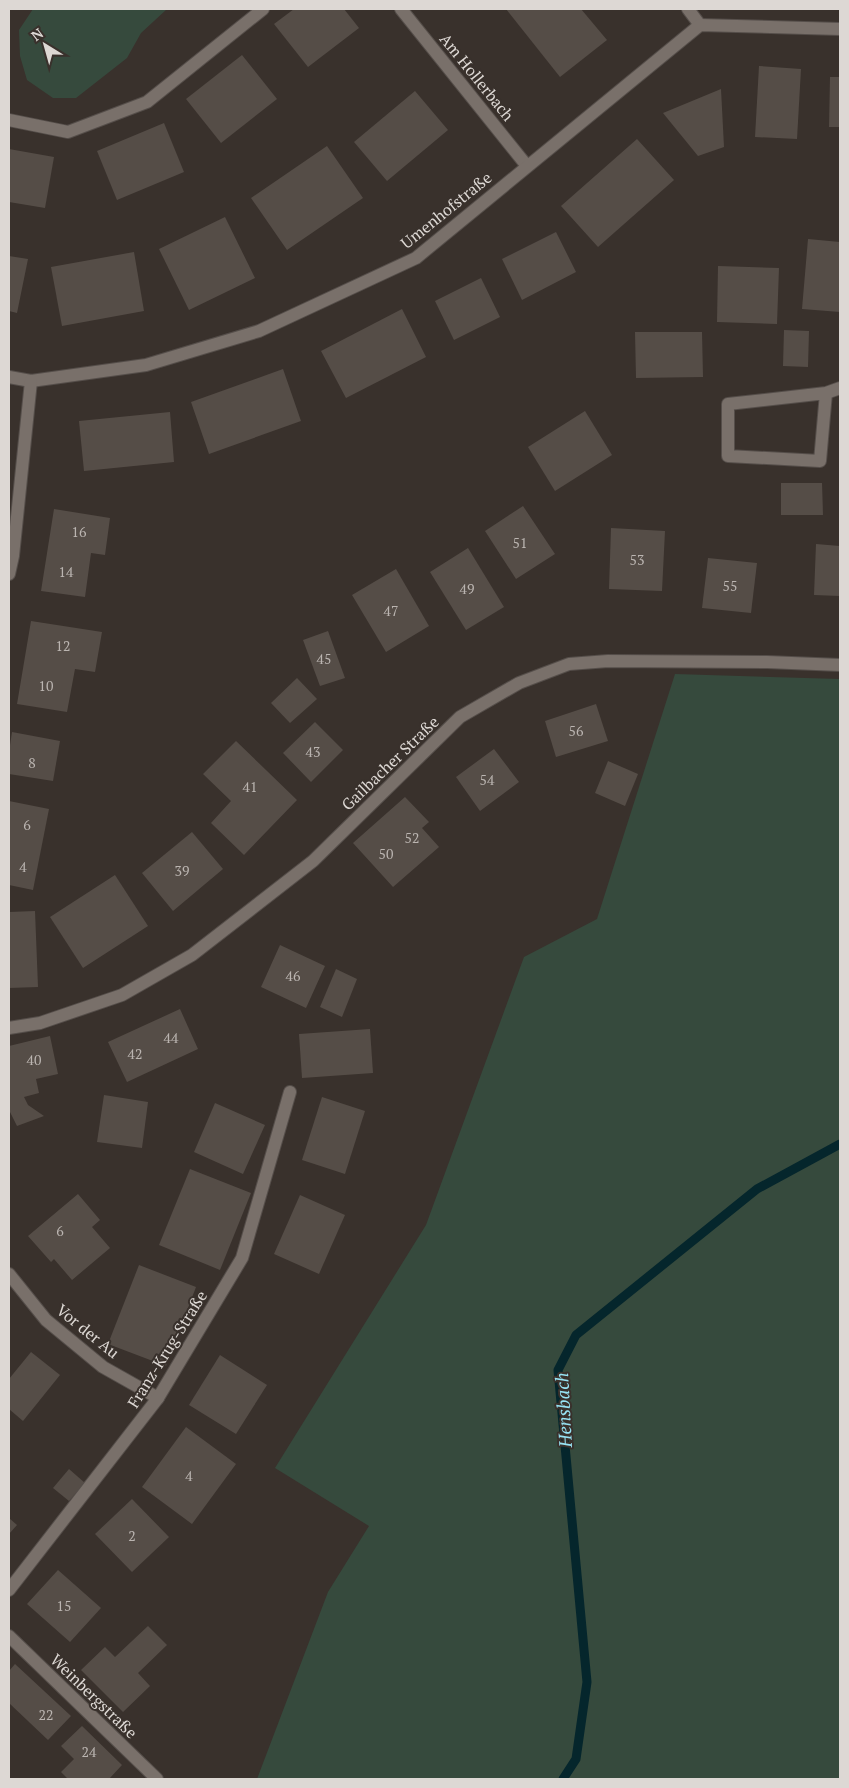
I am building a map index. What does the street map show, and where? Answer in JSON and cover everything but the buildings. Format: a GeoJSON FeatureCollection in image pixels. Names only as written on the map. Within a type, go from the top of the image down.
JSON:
{"type":"FeatureCollection","features":[{"type":"Feature","properties":{"kind":"street"},"geometry":{"type":"LineString","coordinates":[[9,120],[68,132],[147,102],[263,9]]}},
{"type":"Feature","properties":{"kind":"street","name":"Am Hollerbach"},"geometry":{"type":"LineString","coordinates":[[401,9],[527,166]]}},
{"type":"Feature","properties":{"kind":"street"},"geometry":{"type":"LineString","coordinates":[[688,9],[700,26],[840,29]]}},
{"type":"Feature","properties":{"kind":"street","name":"Umenhofstraße"},"geometry":{"type":"LineString","coordinates":[[9,377],[31,381],[146,365],[259,331],[416,258],[700,26]]}},
{"type":"Feature","properties":{"kind":"street"},"geometry":{"type":"LineString","coordinates":[[9,574],[13,556],[31,381]]}},
{"type":"Feature","properties":{"kind":"street"},"geometry":{"type":"LineString","coordinates":[[826,393],[820,461],[728,456],[728,404],[826,393],[840,388]]}},
{"type":"Feature","properties":{"kind":"street","name":"Gailbacher Straße"},"geometry":{"type":"LineString","coordinates":[[9,1028],[40,1023],[122,995],[192,955],[313,861],[460,718],[519,683],[569,664],[608,661],[767,662],[840,665]]}},
{"type":"Feature","properties":{"kind":"street","name":"Franz-Krug-Straße"},"geometry":{"type":"LineString","coordinates":[[9,1590],[158,1398],[242,1258],[290,1092]]}},
{"type":"Feature","properties":{"kind":"street","name":"Vor der Au"},"geometry":{"type":"LineString","coordinates":[[9,1274],[46,1320],[103,1367],[158,1398]]}},
{"type":"Feature","properties":{"kind":"street","name":"Weinbergstraße"},"geometry":{"type":"LineString","coordinates":[[9,1636],[157,1779]]}},
{"type":"Feature","properties":{"kind":"green space"},"geometry":{"type":"Polygon","coordinates":[[[33,9],[167,9],[141,33],[127,58],[76,98],[53,98],[27,80],[20,56],[19,30],[33,9]]]}},
{"type":"Feature","properties":{"kind":"green space"},"geometry":{"type":"Polygon","coordinates":[[[675,674],[840,679],[840,1779],[257,1779],[328,1592],[369,1526],[275,1468],[426,1225],[524,957],[597,919],[675,674]]]}},
{"type":"Feature","properties":{"kind":"waterway","name":"Hensbach"},"geometry":{"type":"LineString","coordinates":[[563,1779],[576,1759],[587,1682],[558,1370],[576,1335],[757,1189],[840,1144]]}}]}
